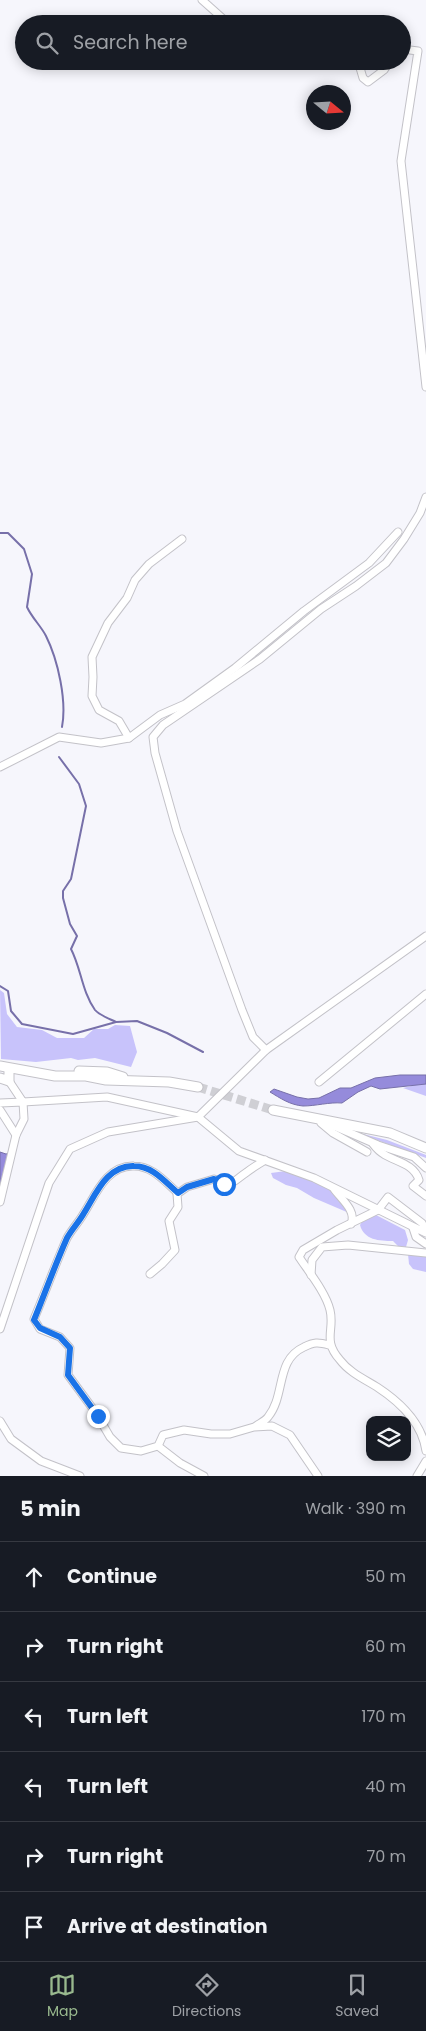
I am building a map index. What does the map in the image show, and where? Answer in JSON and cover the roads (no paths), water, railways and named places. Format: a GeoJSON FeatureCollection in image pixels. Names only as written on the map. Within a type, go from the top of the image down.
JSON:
{"type":"FeatureCollection","features":[{"type":"Feature","properties":{"kind":"street"},"geometry":{"type":"LineString","coordinates":[[202,0],[219,15]]}},
{"type":"Feature","properties":{"kind":"street"},"geometry":{"type":"LineString","coordinates":[[411,50],[418,50],[401,161],[426,387]]}},
{"type":"Feature","properties":{"kind":"street"},"geometry":{"type":"LineString","coordinates":[[361,70],[363,78],[368,82],[384,70]]}},
{"type":"Feature","properties":{"kind":"street"},"geometry":{"type":"LineString","coordinates":[[266,1050],[253,1037],[226,965],[178,831],[155,753],[153,736],[163,725],[260,659],[321,609],[386,563],[404,539],[426,497]]}},
{"type":"Feature","properties":{"kind":"street"},"geometry":{"type":"LineString","coordinates":[[0,767],[59,737],[101,743],[129,738],[160,715],[185,704],[235,668],[304,611],[369,563],[398,532]]}},
{"type":"Feature","properties":{"kind":"street"},"geometry":{"type":"LineString","coordinates":[[129,738],[119,721],[99,710],[92,696],[94,677],[92,657],[108,623],[127,598],[135,580],[149,564],[182,540]]}},
{"type":"Feature","properties":{"kind":"street"},"geometry":{"type":"LineString","coordinates":[[0,1329],[49,1183],[70,1149],[108,1132],[198,1117],[266,1050],[425,939]]}},
{"type":"Feature","properties":{"kind":"street"},"geometry":{"type":"LineString","coordinates":[[319,1082],[426,994]]}},
{"type":"Feature","properties":{"kind":"street"},"geometry":{"type":"LineString","coordinates":[[4,1068],[37,1074],[86,1076],[106,1080],[130,1079],[169,1082],[198,1087]]}},
{"type":"Feature","properties":{"kind":"street"},"geometry":{"type":"LineString","coordinates":[[0,1202],[16,1134],[24,1119],[23,1102],[9,1081],[4,1068]]}},
{"type":"Feature","properties":{"kind":"street"},"geometry":{"type":"LineString","coordinates":[[0,1078],[9,1081]]}},
{"type":"Feature","properties":{"kind":"street"},"geometry":{"type":"LineString","coordinates":[[0,1103],[107,1097],[198,1117],[239,1151],[314,1178],[413,1228],[426,1232]]}},
{"type":"Feature","properties":{"kind":"street"},"geometry":{"type":"LineString","coordinates":[[0,1110],[16,1134]]}},
{"type":"Feature","properties":{"kind":"street"},"geometry":{"type":"LineString","coordinates":[[273,1110],[390,1134],[426,1148]]}},
{"type":"Feature","properties":{"kind":"street"},"geometry":{"type":"LineString","coordinates":[[316,1118],[371,1142],[414,1157],[426,1168]]}},
{"type":"Feature","properties":{"kind":"street"},"geometry":{"type":"LineString","coordinates":[[316,1118],[333,1133],[367,1152]]}},
{"type":"Feature","properties":{"kind":"street"},"geometry":{"type":"LineString","coordinates":[[371,1142],[383,1154],[410,1167],[419,1180],[413,1186],[426,1196]]}},
{"type":"Feature","properties":{"kind":"street"},"geometry":{"type":"LineString","coordinates":[[150,1274],[175,1250],[169,1221],[178,1207],[178,1193],[187,1187],[214,1179],[224,1184],[233,1184],[245,1173],[265,1160]]}},
{"type":"Feature","properties":{"kind":"street"},"geometry":{"type":"LineString","coordinates":[[158,1446],[141,1450],[121,1448],[115,1442],[68,1375],[70,1348],[60,1337],[40,1328],[34,1320],[68,1236],[84,1213],[93,1195],[107,1177],[127,1167],[147,1168],[158,1174],[178,1193]]}},
{"type":"Feature","properties":{"kind":"street"},"geometry":{"type":"LineString","coordinates":[[333,1187],[352,1212],[351,1224]]}},
{"type":"Feature","properties":{"kind":"street"},"geometry":{"type":"LineString","coordinates":[[426,1232],[418,1220],[388,1197],[378,1210],[303,1250],[299,1257],[330,1310],[330,1345],[340,1361],[399,1404],[423,1433],[426,1451]]}},
{"type":"Feature","properties":{"kind":"street"},"geometry":{"type":"LineString","coordinates":[[399,1220],[406,1211]]}},
{"type":"Feature","properties":{"kind":"street"},"geometry":{"type":"LineString","coordinates":[[413,1228],[418,1220]]}},
{"type":"Feature","properties":{"kind":"street"},"geometry":{"type":"LineString","coordinates":[[413,1228],[416,1237],[426,1244]]}},
{"type":"Feature","properties":{"kind":"street"},"geometry":{"type":"LineString","coordinates":[[311,1275],[312,1260],[322,1247],[348,1245],[426,1253]]}},
{"type":"Feature","properties":{"kind":"street"},"geometry":{"type":"LineString","coordinates":[[254,1427],[268,1418],[274,1407],[286,1362],[295,1351],[315,1342],[330,1345]]}},
{"type":"Feature","properties":{"kind":"street"},"geometry":{"type":"LineString","coordinates":[[0,1422],[11,1439],[41,1461],[80,1476]]}},
{"type":"Feature","properties":{"kind":"street"},"geometry":{"type":"LineString","coordinates":[[158,1446],[163,1435],[184,1430],[211,1434],[230,1434],[254,1427],[272,1426],[290,1436],[318,1476]]}},
{"type":"Feature","properties":{"kind":"street"},"geometry":{"type":"LineString","coordinates":[[158,1446],[180,1463],[204,1476]]}},
{"type":"Feature","properties":{"kind":"street"},"geometry":{"type":"LineString","coordinates":[[416,1476],[426,1461]]}},
{"type":"Feature","properties":{"kind":"waterway"},"geometry":{"type":"LineString","coordinates":[[0,533],[8,533],[24,549],[32,574],[27,607],[46,636],[58,668],[63,705],[62,727]]}},
{"type":"Feature","properties":{"kind":"waterway"},"geometry":{"type":"LineString","coordinates":[[59,757],[79,784],[86,806],[71,879],[63,891],[70,924],[77,936],[71,949],[84,988],[95,1010],[116,1022]]}},
{"type":"Feature","properties":{"kind":"waterway"},"geometry":{"type":"LineString","coordinates":[[0,986],[8,991],[11,1011],[22,1024],[73,1034],[116,1022],[137,1021],[167,1033],[203,1052]]}},
{"type":"Feature","properties":{"kind":"tunnel"},"geometry":{"type":"LineString","coordinates":[[198,1087],[273,1110]]}}]}
